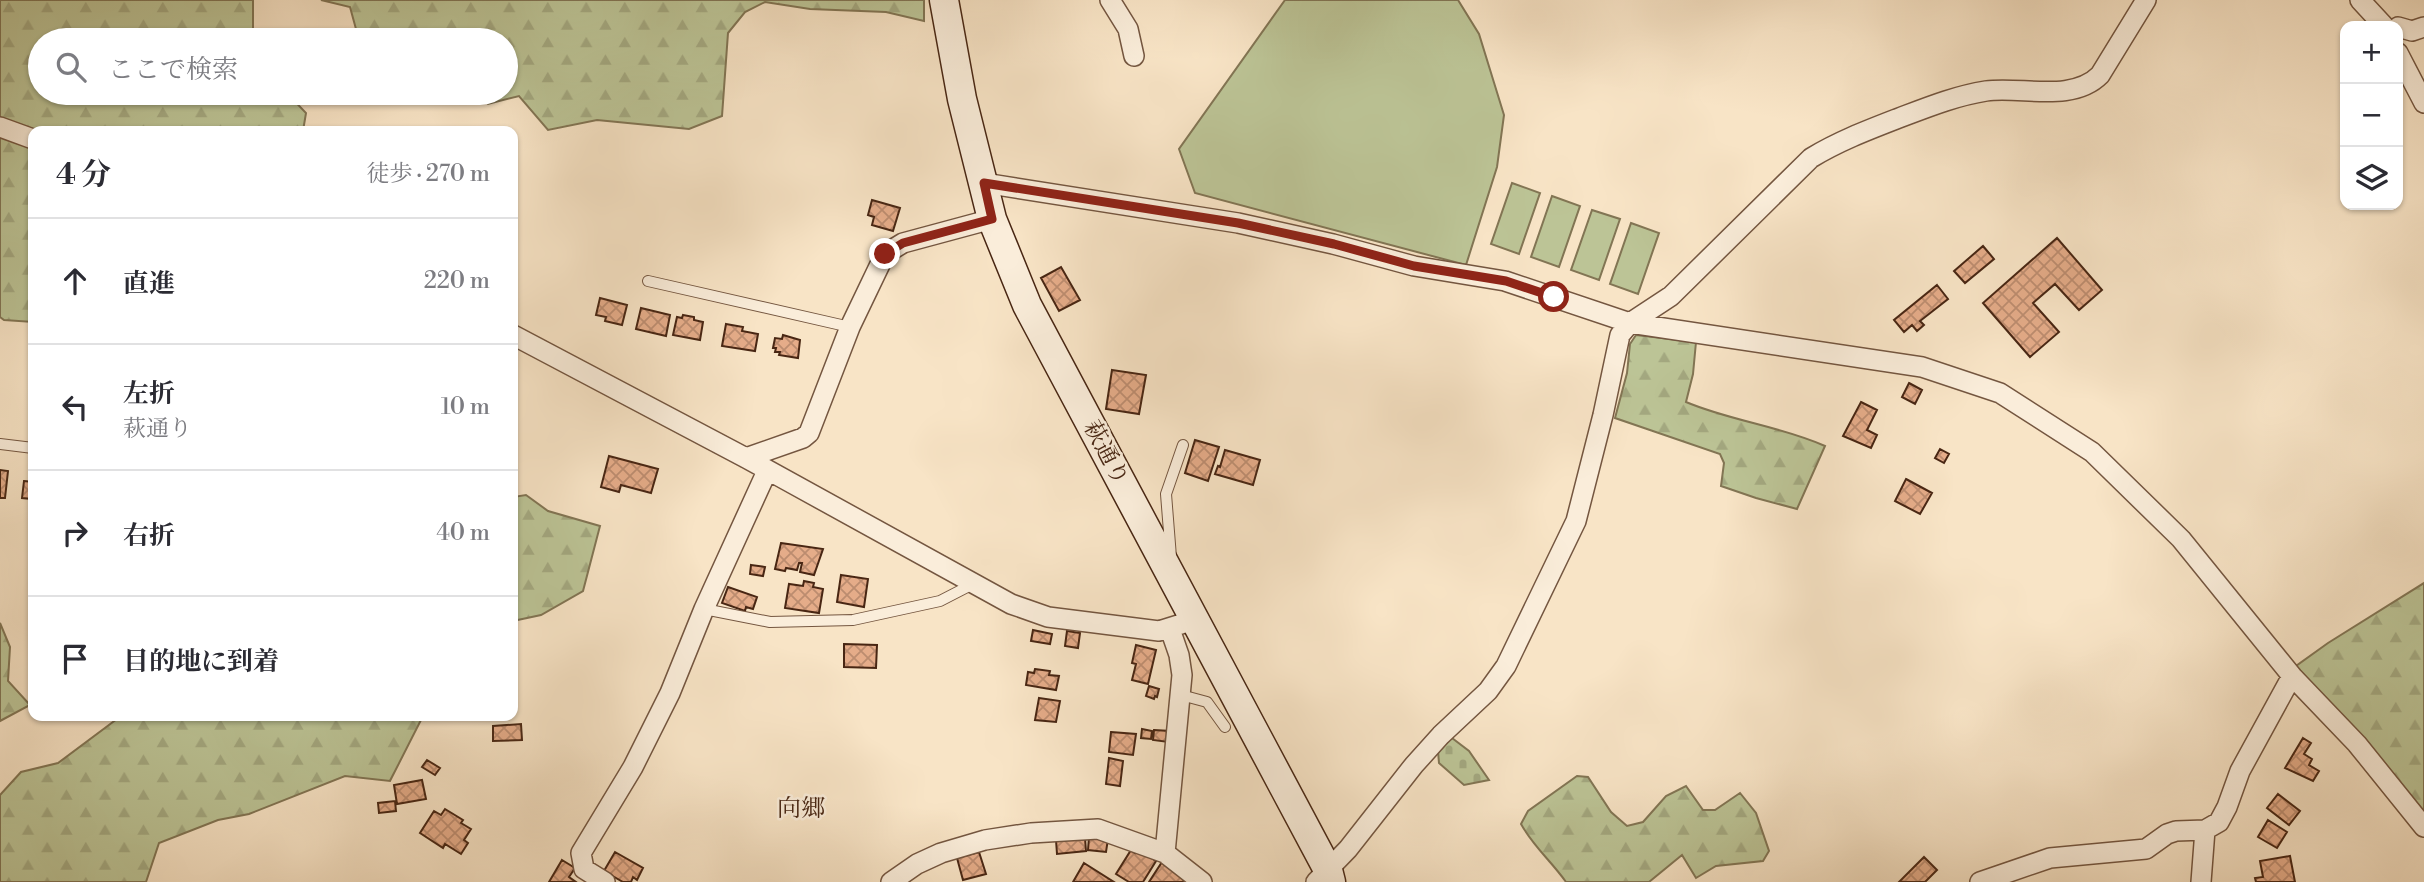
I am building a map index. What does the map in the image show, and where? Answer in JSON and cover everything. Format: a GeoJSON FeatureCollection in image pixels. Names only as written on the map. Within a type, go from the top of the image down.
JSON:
{"type":"FeatureCollection","features":[{"type":"Feature","properties":{"kind":"street","name":"萩通り"},"geometry":{"type":"LineString","coordinates":[[944,0],[962,99],[992,219],[1027,305],[1169,573],[1182,624],[1325,878]]}},
{"type":"Feature","properties":{"kind":"street"},"geometry":{"type":"LineString","coordinates":[[1110,0],[1128,29],[1134,56]]}},
{"type":"Feature","properties":{"kind":"street"},"geometry":{"type":"LineString","coordinates":[[1325,878],[1414,765],[1441,735],[1488,691],[1507,666],[1576,521],[1604,415],[1620,335],[1630,323],[1671,296],[1811,158],[1837,142],[1952,98],[1988,91],[2066,90],[2091,84],[2100,75],[2146,0]]}},
{"type":"Feature","properties":{"kind":"street"},"geometry":{"type":"LineString","coordinates":[[2360,0],[2385,21]]}},
{"type":"Feature","properties":{"kind":"street"},"geometry":{"type":"LineString","coordinates":[[2403,28],[2412,30],[2424,27]]}},
{"type":"Feature","properties":{"kind":"street"},"geometry":{"type":"LineString","coordinates":[[2403,63],[2424,103]]}},
{"type":"Feature","properties":{"kind":"street"},"geometry":{"type":"LineString","coordinates":[[0,127],[28,137]]}},
{"type":"Feature","properties":{"kind":"street"},"geometry":{"type":"LineString","coordinates":[[984,183],[1238,223],[1334,244],[1414,266],[1506,281],[1630,323],[1922,367],[2000,393],[2092,452],[2181,539],[2292,677],[2357,744],[2424,827]]}},
{"type":"Feature","properties":{"kind":"street"},"geometry":{"type":"LineString","coordinates":[[746,458],[803,438],[809,433],[850,327],[885,254],[903,243],[992,219]]}},
{"type":"Feature","properties":{"kind":"street"},"geometry":{"type":"LineString","coordinates":[[518,338],[746,458],[1011,604],[1048,617],[1159,631],[1182,624],[1179,655],[1181,695],[1165,853]]}},
{"type":"Feature","properties":{"kind":"street"},"geometry":{"type":"LineString","coordinates":[[605,882],[584,869],[581,853],[634,767],[670,693],[704,609],[767,471]]}},
{"type":"Feature","properties":{"kind":"street"},"geometry":{"type":"LineString","coordinates":[[1980,882],[2050,858],[2146,849],[2167,834],[2176,831],[2205,831],[2219,822],[2240,771],[2292,677]]}},
{"type":"Feature","properties":{"kind":"street"},"geometry":{"type":"LineString","coordinates":[[891,882],[917,864],[940,853],[985,840],[1031,833],[1098,829],[1165,853],[1202,882]]}},
{"type":"Feature","properties":{"kind":"street"},"geometry":{"type":"LineString","coordinates":[[2201,882],[2205,831]]}},
{"type":"Feature","properties":{"kind":"lane"},"geometry":{"type":"LineString","coordinates":[[648,281],[850,327]]}},
{"type":"Feature","properties":{"kind":"lane"},"geometry":{"type":"LineString","coordinates":[[0,444],[28,447]]}},
{"type":"Feature","properties":{"kind":"lane"},"geometry":{"type":"LineString","coordinates":[[1169,573],[1171,555],[1166,494],[1183,445]]}},
{"type":"Feature","properties":{"kind":"lane"},"geometry":{"type":"LineString","coordinates":[[704,609],[770,622],[853,620],[940,601],[974,584]]}},
{"type":"Feature","properties":{"kind":"lane"},"geometry":{"type":"LineString","coordinates":[[1181,695],[1207,702],[1226,727]]}},
{"type":"Feature","properties":{"kind":"green space"},"geometry":{"type":"Polygon","coordinates":[[[0,0],[253,0],[253,28],[28,28],[28,105],[298,105],[306,113],[304,126],[28,126],[28,322],[4,320],[0,317],[0,0]]]}},
{"type":"Feature","properties":{"kind":"green space"},"geometry":{"type":"Polygon","coordinates":[[[321,0],[924,0],[924,21],[886,12],[810,9],[765,2],[745,12],[728,33],[722,116],[689,129],[597,120],[548,130],[518,96],[518,28],[356,28],[350,7],[321,0]]]}},
{"type":"Feature","properties":{"kind":"green space"},"geometry":{"type":"Polygon","coordinates":[[[1285,0],[1458,0],[1479,34],[1504,115],[1497,167],[1466,265],[1195,193],[1179,149],[1285,0]]]}},
{"type":"Feature","properties":{"kind":"green space"},"geometry":{"type":"Polygon","coordinates":[[[1512,183],[1540,193],[1519,254],[1491,244],[1512,183]]]}},
{"type":"Feature","properties":{"kind":"green space"},"geometry":{"type":"Polygon","coordinates":[[[1552,196],[1580,206],[1559,267],[1531,257],[1552,196]]]}},
{"type":"Feature","properties":{"kind":"green space"},"geometry":{"type":"Polygon","coordinates":[[[1592,210],[1620,219],[1599,280],[1571,270],[1592,210]]]}},
{"type":"Feature","properties":{"kind":"green space"},"geometry":{"type":"Polygon","coordinates":[[[1631,223],[1659,233],[1638,294],[1610,284],[1631,223]]]}},
{"type":"Feature","properties":{"kind":"green space"},"geometry":{"type":"Polygon","coordinates":[[[1636,335],[1696,342],[1693,374],[1686,402],[1791,433],[1825,446],[1797,509],[1721,486],[1724,463],[1720,454],[1615,418],[1627,373],[1630,344],[1636,335]]]}},
{"type":"Feature","properties":{"kind":"green space"},"geometry":{"type":"Polygon","coordinates":[[[526,495],[548,511],[600,526],[583,591],[541,615],[518,620],[518,496],[526,495]]]}},
{"type":"Feature","properties":{"kind":"green space"},"geometry":{"type":"Polygon","coordinates":[[[2424,583],[2424,819],[2296,666],[2424,583]]]}},
{"type":"Feature","properties":{"kind":"green space"},"geometry":{"type":"Polygon","coordinates":[[[0,623],[10,647],[8,681],[28,706],[0,721],[0,623]]]}},
{"type":"Feature","properties":{"kind":"green space"},"geometry":{"type":"Polygon","coordinates":[[[114,721],[420,721],[390,781],[345,776],[249,814],[218,820],[159,843],[146,882],[0,882],[0,795],[21,772],[58,763],[114,721]]]}},
{"type":"Feature","properties":{"kind":"green space"},"geometry":{"type":"Polygon","coordinates":[[[1452,738],[1469,751],[1489,780],[1464,785],[1439,763],[1438,751],[1452,738]]]}},
{"type":"Feature","properties":{"kind":"green space"},"geometry":{"type":"Polygon","coordinates":[[[1577,776],[1588,777],[1611,812],[1627,826],[1643,822],[1666,796],[1686,786],[1703,810],[1715,810],[1740,793],[1756,813],[1769,851],[1763,861],[1716,866],[1696,878],[1682,855],[1649,882],[1566,882],[1521,824],[1528,811],[1577,776]]]}},
{"type":"Feature","properties":{"kind":"building"},"geometry":{"type":"Polygon","coordinates":[[[872,200],[900,208],[893,231],[872,225],[874,217],[868,215],[872,200]]]}},
{"type":"Feature","properties":{"kind":"building"},"geometry":{"type":"Polygon","coordinates":[[[2057,238],[2102,290],[2079,310],[2055,284],[2033,303],[2059,332],[2030,357],[1983,303],[2057,238]]]}},
{"type":"Feature","properties":{"kind":"building"},"geometry":{"type":"Polygon","coordinates":[[[1983,246],[1994,259],[1965,283],[1954,271],[1983,246]]]}},
{"type":"Feature","properties":{"kind":"building"},"geometry":{"type":"Polygon","coordinates":[[[1061,267],[1080,300],[1059,311],[1041,278],[1061,267]]]}},
{"type":"Feature","properties":{"kind":"building"},"geometry":{"type":"Polygon","coordinates":[[[1937,285],[1948,299],[1920,321],[1924,325],[1917,331],[1912,325],[1904,332],[1894,320],[1937,285]]]}},
{"type":"Feature","properties":{"kind":"building"},"geometry":{"type":"Polygon","coordinates":[[[600,298],[627,305],[622,325],[605,321],[606,317],[596,315],[600,298]]]}},
{"type":"Feature","properties":{"kind":"building"},"geometry":{"type":"Polygon","coordinates":[[[641,308],[670,315],[666,336],[636,329],[641,308]]]}},
{"type":"Feature","properties":{"kind":"building"},"geometry":{"type":"Polygon","coordinates":[[[683,315],[703,322],[700,340],[673,335],[677,317],[682,318],[683,315]]]}},
{"type":"Feature","properties":{"kind":"building"},"geometry":{"type":"Polygon","coordinates":[[[726,324],[743,327],[742,331],[758,334],[755,351],[722,346],[726,324]]]}},
{"type":"Feature","properties":{"kind":"building"},"geometry":{"type":"Polygon","coordinates":[[[783,335],[800,340],[798,358],[775,352],[775,338],[782,339],[783,335]]]}},
{"type":"Feature","properties":{"kind":"building"},"geometry":{"type":"Polygon","coordinates":[[[1112,370],[1146,375],[1139,414],[1106,409],[1112,370]]]}},
{"type":"Feature","properties":{"kind":"building"},"geometry":{"type":"Polygon","coordinates":[[[1909,383],[1922,390],[1915,404],[1902,397],[1909,383]]]}},
{"type":"Feature","properties":{"kind":"building"},"geometry":{"type":"Polygon","coordinates":[[[1861,402],[1877,410],[1867,430],[1877,435],[1871,448],[1843,436],[1861,402]]]}},
{"type":"Feature","properties":{"kind":"building"},"geometry":{"type":"Polygon","coordinates":[[[1195,440],[1219,447],[1208,481],[1185,473],[1195,440]]]}},
{"type":"Feature","properties":{"kind":"building"},"geometry":{"type":"Polygon","coordinates":[[[1940,449],[1949,454],[1944,463],[1935,458],[1940,449]]]}},
{"type":"Feature","properties":{"kind":"building"},"geometry":{"type":"Polygon","coordinates":[[[1225,450],[1260,460],[1253,485],[1215,474],[1225,450]]]}},
{"type":"Feature","properties":{"kind":"building"},"geometry":{"type":"Polygon","coordinates":[[[609,456],[658,469],[651,493],[621,485],[619,492],[601,487],[609,456]]]}},
{"type":"Feature","properties":{"kind":"building"},"geometry":{"type":"Polygon","coordinates":[[[0,470],[8,471],[5,498],[0,498],[0,470]]]}},
{"type":"Feature","properties":{"kind":"building"},"geometry":{"type":"Polygon","coordinates":[[[1906,479],[1932,493],[1920,514],[1895,501],[1906,479]]]}},
{"type":"Feature","properties":{"kind":"building"},"geometry":{"type":"Polygon","coordinates":[[[24,481],[28,481],[28,499],[22,498],[24,481]]]}},
{"type":"Feature","properties":{"kind":"building"},"geometry":{"type":"Polygon","coordinates":[[[781,543],[823,549],[814,575],[800,572],[802,563],[799,563],[797,570],[775,569],[781,543]]]}},
{"type":"Feature","properties":{"kind":"building"},"geometry":{"type":"Polygon","coordinates":[[[751,565],[765,567],[763,576],[750,574],[751,565]]]}},
{"type":"Feature","properties":{"kind":"building"},"geometry":{"type":"Polygon","coordinates":[[[841,575],[868,579],[864,607],[837,602],[841,575]]]}},
{"type":"Feature","properties":{"kind":"building"},"geometry":{"type":"Polygon","coordinates":[[[804,581],[823,589],[819,613],[785,608],[789,584],[803,586],[804,581]]]}},
{"type":"Feature","properties":{"kind":"building"},"geometry":{"type":"Polygon","coordinates":[[[728,587],[757,597],[753,609],[746,607],[745,611],[722,603],[728,587]]]}},
{"type":"Feature","properties":{"kind":"building"},"geometry":{"type":"Polygon","coordinates":[[[1033,630],[1052,634],[1050,644],[1031,641],[1033,630]]]}},
{"type":"Feature","properties":{"kind":"building"},"geometry":{"type":"Polygon","coordinates":[[[1067,631],[1080,633],[1078,648],[1065,646],[1067,631]]]}},
{"type":"Feature","properties":{"kind":"building"},"geometry":{"type":"Polygon","coordinates":[[[844,644],[877,645],[876,668],[844,667],[844,644]]]}},
{"type":"Feature","properties":{"kind":"building"},"geometry":{"type":"Polygon","coordinates":[[[1136,645],[1156,650],[1148,684],[1132,680],[1136,664],[1132,663],[1136,645]]]}},
{"type":"Feature","properties":{"kind":"building"},"geometry":{"type":"Polygon","coordinates":[[[1035,669],[1050,671],[1049,675],[1059,676],[1056,690],[1026,685],[1028,672],[1034,673],[1035,669]]]}},
{"type":"Feature","properties":{"kind":"building"},"geometry":{"type":"Polygon","coordinates":[[[1149,686],[1159,689],[1154,699],[1146,696],[1149,686]]]}},
{"type":"Feature","properties":{"kind":"building"},"geometry":{"type":"Polygon","coordinates":[[[1039,698],[1060,701],[1056,722],[1035,720],[1039,698]]]}},
{"type":"Feature","properties":{"kind":"building"},"geometry":{"type":"Polygon","coordinates":[[[521,724],[522,740],[493,741],[493,726],[521,724]]]}},
{"type":"Feature","properties":{"kind":"building"},"geometry":{"type":"Polygon","coordinates":[[[1142,729],[1152,731],[1151,739],[1141,738],[1142,729]]]}},
{"type":"Feature","properties":{"kind":"building"},"geometry":{"type":"Polygon","coordinates":[[[1154,730],[1170,731],[1168,742],[1153,740],[1154,730]]]}},
{"type":"Feature","properties":{"kind":"building"},"geometry":{"type":"Polygon","coordinates":[[[1111,732],[1136,734],[1133,755],[1109,752],[1111,732]]]}},
{"type":"Feature","properties":{"kind":"building"},"geometry":{"type":"Polygon","coordinates":[[[2303,738],[2311,743],[2304,754],[2312,759],[2309,765],[2319,771],[2313,781],[2285,768],[2303,738]]]}},
{"type":"Feature","properties":{"kind":"building"},"geometry":{"type":"Polygon","coordinates":[[[1109,758],[1123,761],[1120,786],[1106,784],[1109,758]]]}},
{"type":"Feature","properties":{"kind":"building"},"geometry":{"type":"Polygon","coordinates":[[[427,760],[440,768],[435,775],[422,767],[427,760]]]}},
{"type":"Feature","properties":{"kind":"building"},"geometry":{"type":"Polygon","coordinates":[[[422,780],[426,799],[397,804],[394,785],[422,780]]]}},
{"type":"Feature","properties":{"kind":"building"},"geometry":{"type":"Polygon","coordinates":[[[2278,794],[2300,811],[2289,825],[2267,808],[2278,794]]]}},
{"type":"Feature","properties":{"kind":"building"},"geometry":{"type":"Polygon","coordinates":[[[395,801],[396,811],[379,813],[378,803],[395,801]]]}},
{"type":"Feature","properties":{"kind":"building"},"geometry":{"type":"Polygon","coordinates":[[[445,809],[463,820],[461,823],[471,829],[464,840],[468,843],[461,854],[445,844],[443,848],[420,833],[434,811],[441,815],[445,809]]]}},
{"type":"Feature","properties":{"kind":"building"},"geometry":{"type":"Polygon","coordinates":[[[2268,820],[2287,832],[2277,848],[2258,837],[2268,820]]]}},
{"type":"Feature","properties":{"kind":"building"},"geometry":{"type":"Polygon","coordinates":[[[1089,837],[1108,839],[1106,852],[1088,850],[1089,837]]]}},
{"type":"Feature","properties":{"kind":"building"},"geometry":{"type":"Polygon","coordinates":[[[1085,838],[1086,851],[1057,854],[1056,840],[1085,838]]]}},
{"type":"Feature","properties":{"kind":"building"},"geometry":{"type":"Polygon","coordinates":[[[1137,849],[1156,861],[1143,882],[1129,882],[1116,874],[1131,850],[1135,853],[1137,849]]]}},
{"type":"Feature","properties":{"kind":"building"},"geometry":{"type":"Polygon","coordinates":[[[615,852],[643,868],[637,880],[633,877],[631,882],[623,882],[604,871],[615,852]]]}},
{"type":"Feature","properties":{"kind":"building"},"geometry":{"type":"Polygon","coordinates":[[[979,852],[986,874],[963,880],[957,858],[979,852]]]}},
{"type":"Feature","properties":{"kind":"building"},"geometry":{"type":"Polygon","coordinates":[[[2290,856],[2295,882],[2256,882],[2255,878],[2263,877],[2260,861],[2290,856]]]}},
{"type":"Feature","properties":{"kind":"building"},"geometry":{"type":"Polygon","coordinates":[[[1924,857],[1937,870],[1925,882],[1899,882],[1924,857]]]}},
{"type":"Feature","properties":{"kind":"building"},"geometry":{"type":"Polygon","coordinates":[[[562,860],[575,868],[569,877],[576,882],[549,882],[562,860]]]}},
{"type":"Feature","properties":{"kind":"building"},"geometry":{"type":"Polygon","coordinates":[[[1162,862],[1185,878],[1183,882],[1149,882],[1162,862]]]}},
{"type":"Feature","properties":{"kind":"building"},"geometry":{"type":"Polygon","coordinates":[[[1084,863],[1114,882],[1073,882],[1084,863]]]}},
{"type":"Feature","properties":{"kind":"district","name":"向郷"},"geometry":{"type":"Point","coordinates":[801,809]}},
{"type":"Feature","properties":{"kind":"route"},"geometry":{"type":"LineString","coordinates":[[885,254],[903,243],[992,219],[984,183],[1238,223],[1334,244],[1414,266],[1506,281],[1554,297]]}}]}
